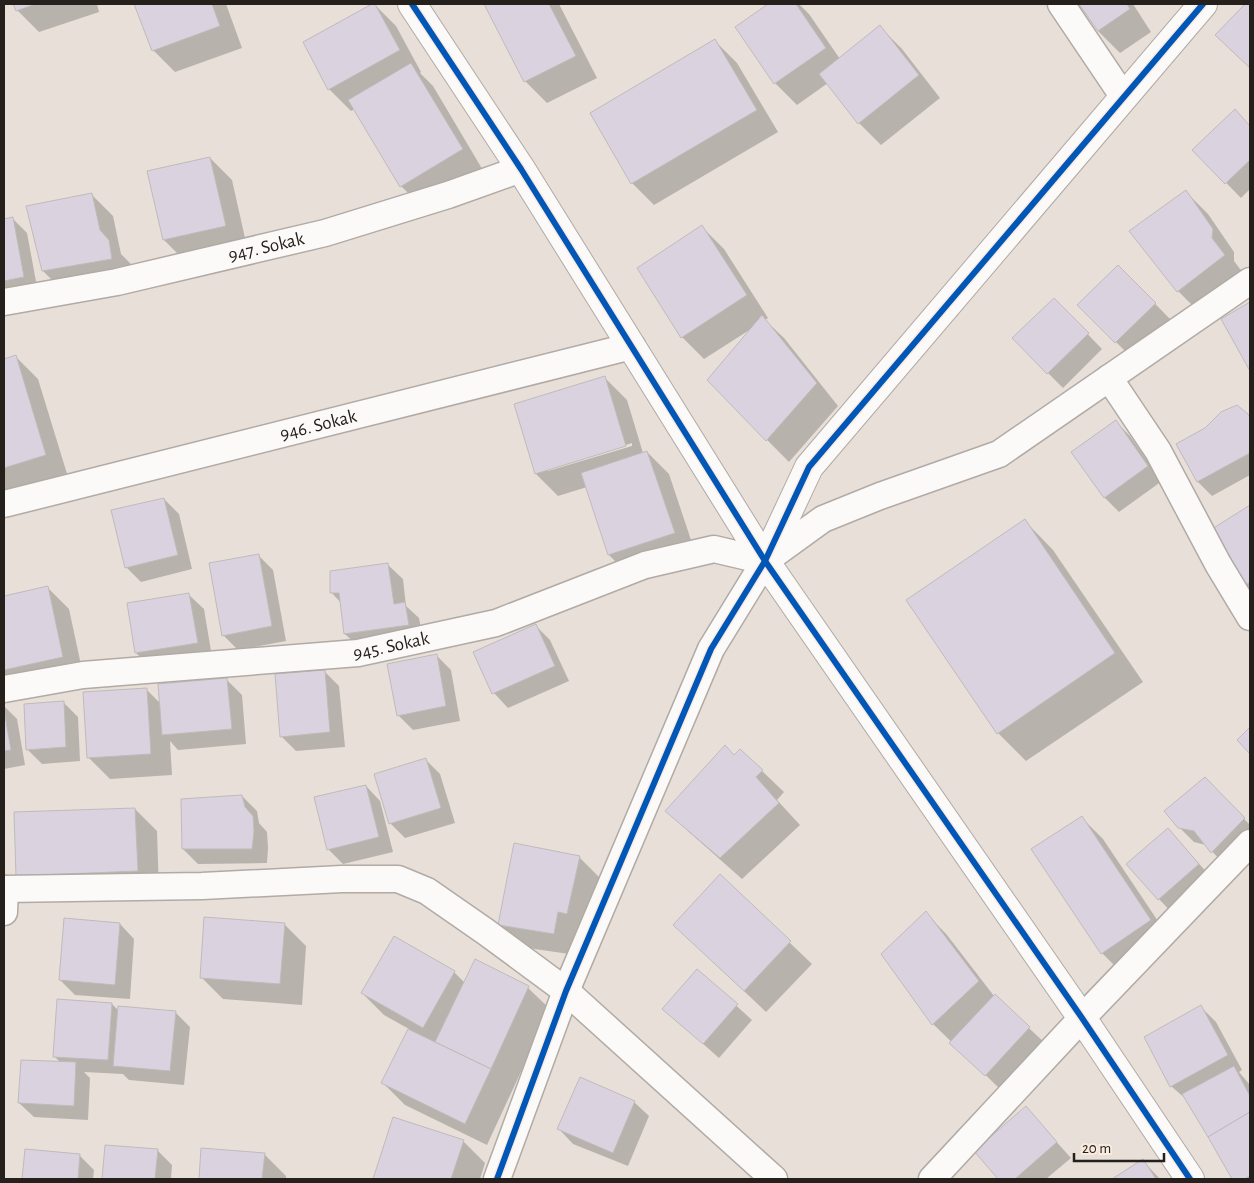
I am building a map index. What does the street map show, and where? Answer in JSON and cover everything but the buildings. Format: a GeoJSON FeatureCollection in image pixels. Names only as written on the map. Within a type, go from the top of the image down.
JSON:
{"type":"FeatureCollection","features":[{"type":"Feature","properties":{"kind":"street"},"geometry":{"type":"LineString","coordinates":[[412,4],[521,169],[765,561],[1082,1018],[1190,1179]]}},
{"type":"Feature","properties":{"kind":"street"},"geometry":{"type":"LineString","coordinates":[[1061,4],[1123,96]]}},
{"type":"Feature","properties":{"kind":"street"},"geometry":{"type":"LineString","coordinates":[[497,1179],[566,991],[711,649],[765,561],[809,467],[1202,4]]}},
{"type":"Feature","properties":{"kind":"street","name":"947. Sokak"},"geometry":{"type":"LineString","coordinates":[[4,302],[116,282],[325,233],[448,195],[521,169]]}},
{"type":"Feature","properties":{"kind":"street"},"geometry":{"type":"LineString","coordinates":[[765,561],[823,519],[880,496],[999,454],[1250,281]]}},
{"type":"Feature","properties":{"kind":"street","name":"946. Sokak"},"geometry":{"type":"LineString","coordinates":[[4,504],[632,346]]}},
{"type":"Feature","properties":{"kind":"street"},"geometry":{"type":"LineString","coordinates":[[1109,378],[1158,451],[1218,564],[1250,617]]}},
{"type":"Feature","properties":{"kind":"street","name":"945. Sokak"},"geometry":{"type":"LineString","coordinates":[[4,689],[82,675],[358,653],[496,623],[645,565],[714,549],[765,561]]}},
{"type":"Feature","properties":{"kind":"street"},"geometry":{"type":"LineString","coordinates":[[932,1179],[1082,1018],[1250,843]]}},
{"type":"Feature","properties":{"kind":"street"},"geometry":{"type":"LineString","coordinates":[[4,897],[342,879],[398,878],[427,891],[566,991],[774,1179]]}},
{"type":"Feature","properties":{"kind":"cycle path"},"geometry":{"type":"LineString","coordinates":[[412,4],[521,169],[765,561],[1082,1018],[1190,1179]]}},
{"type":"Feature","properties":{"kind":"cycle path"},"geometry":{"type":"LineString","coordinates":[[497,1179],[566,991],[711,649],[765,561],[809,467],[1203,4]]}}]}
